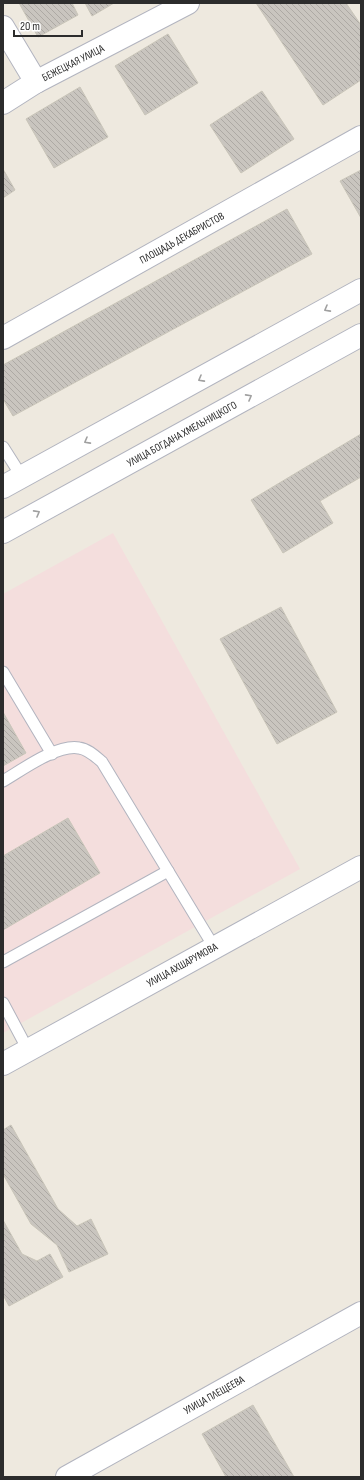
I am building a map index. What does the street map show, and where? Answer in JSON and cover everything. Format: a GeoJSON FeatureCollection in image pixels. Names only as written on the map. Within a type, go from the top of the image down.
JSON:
{"type":"FeatureCollection","features":[{"type":"Feature","properties":{"kind":"street","name":"БЕЖЕЦКАЯ УЛИЦА"},"geometry":{"type":"LineString","coordinates":[[3,103],[36,82],[188,3]]}},
{"type":"Feature","properties":{"kind":"street"},"geometry":{"type":"LineString","coordinates":[[3,27],[36,82]]}},
{"type":"Feature","properties":{"kind":"street","name":"ПЛОЩАДЬ ДЕКАБРИСТОВ"},"geometry":{"type":"LineString","coordinates":[[3,338],[361,137]]}},
{"type":"Feature","properties":{"kind":"street"},"geometry":{"type":"LineString","coordinates":[[3,487],[361,290]]}},
{"type":"Feature","properties":{"kind":"street","name":"УЛИЦА БОГДАНА ХМЕЛЬНИЦКОГО"},"geometry":{"type":"LineString","coordinates":[[3,532],[361,335]]}},
{"type":"Feature","properties":{"kind":"street","name":"УЛИЦА АХШАРУМОВА"},"geometry":{"type":"LineString","coordinates":[[3,1064],[361,867]]}},
{"type":"Feature","properties":{"kind":"street","name":"УЛИЦА ПЛЕЩЕЕВА"},"geometry":{"type":"LineString","coordinates":[[67,1477],[361,1313]]}},
{"type":"Feature","properties":{"kind":"lane"},"geometry":{"type":"LineString","coordinates":[[3,447],[22,477]]}},
{"type":"Feature","properties":{"kind":"lane"},"geometry":{"type":"LineString","coordinates":[[3,672],[52,754]]}},
{"type":"Feature","properties":{"kind":"lane"},"geometry":{"type":"LineString","coordinates":[[3,781],[65,748],[78,748],[89,751],[102,762],[214,947]]}},
{"type":"Feature","properties":{"kind":"lane"},"geometry":{"type":"LineString","coordinates":[[3,962],[168,870]]}},
{"type":"Feature","properties":{"kind":"lane"},"geometry":{"type":"LineString","coordinates":[[3,1003],[28,1050]]}},
{"type":"Feature","properties":{"kind":"shaded area"},"geometry":{"type":"Polygon","coordinates":[[[113,533],[300,869],[3,1033],[3,594],[113,533]]]}},
{"type":"Feature","properties":{"kind":"building"},"geometry":{"type":"Polygon","coordinates":[[[19,3],[72,3],[78,15],[38,37],[19,3]]]}},
{"type":"Feature","properties":{"kind":"building"},"geometry":{"type":"Polygon","coordinates":[[[85,3],[114,3],[92,16],[85,3]]]}},
{"type":"Feature","properties":{"kind":"building"},"geometry":{"type":"Polygon","coordinates":[[[256,3],[346,3],[361,25],[361,80],[323,105],[256,3]]]}},
{"type":"Feature","properties":{"kind":"building"},"geometry":{"type":"Polygon","coordinates":[[[168,34],[198,83],[145,115],[115,66],[168,34]]]}},
{"type":"Feature","properties":{"kind":"building"},"geometry":{"type":"Polygon","coordinates":[[[80,87],[108,137],[54,168],[26,119],[80,87]]]}},
{"type":"Feature","properties":{"kind":"building"},"geometry":{"type":"Polygon","coordinates":[[[262,91],[294,139],[241,173],[210,125],[262,91]]]}},
{"type":"Feature","properties":{"kind":"building"},"geometry":{"type":"Polygon","coordinates":[[[3,169],[15,190],[3,198],[3,169]]]}},
{"type":"Feature","properties":{"kind":"building"},"geometry":{"type":"Polygon","coordinates":[[[361,170],[361,218],[340,181],[361,170]]]}},
{"type":"Feature","properties":{"kind":"building"},"geometry":{"type":"Polygon","coordinates":[[[287,209],[312,254],[13,416],[3,399],[3,365],[287,209]]]}},
{"type":"Feature","properties":{"kind":"building"},"geometry":{"type":"Polygon","coordinates":[[[361,434],[361,477],[320,501],[333,523],[283,553],[251,500],[361,434]]]}},
{"type":"Feature","properties":{"kind":"building"},"geometry":{"type":"Polygon","coordinates":[[[281,607],[337,712],[277,744],[220,639],[281,607]]]}},
{"type":"Feature","properties":{"kind":"building"},"geometry":{"type":"Polygon","coordinates":[[[3,712],[26,753],[3,766],[3,712]]]}},
{"type":"Feature","properties":{"kind":"building"},"geometry":{"type":"Polygon","coordinates":[[[68,818],[100,873],[3,930],[3,856],[68,818]]]}},
{"type":"Feature","properties":{"kind":"building"},"geometry":{"type":"Polygon","coordinates":[[[11,1125],[58,1209],[77,1226],[91,1219],[108,1254],[69,1272],[57,1245],[31,1224],[3,1174],[3,1130],[11,1125]]]}},
{"type":"Feature","properties":{"kind":"building"},"geometry":{"type":"Polygon","coordinates":[[[3,1220],[22,1254],[37,1261],[50,1254],[63,1277],[9,1306],[3,1295],[3,1220]]]}},
{"type":"Feature","properties":{"kind":"building"},"geometry":{"type":"Polygon","coordinates":[[[253,1405],[294,1477],[226,1477],[202,1434],[253,1405]]]}}]}
